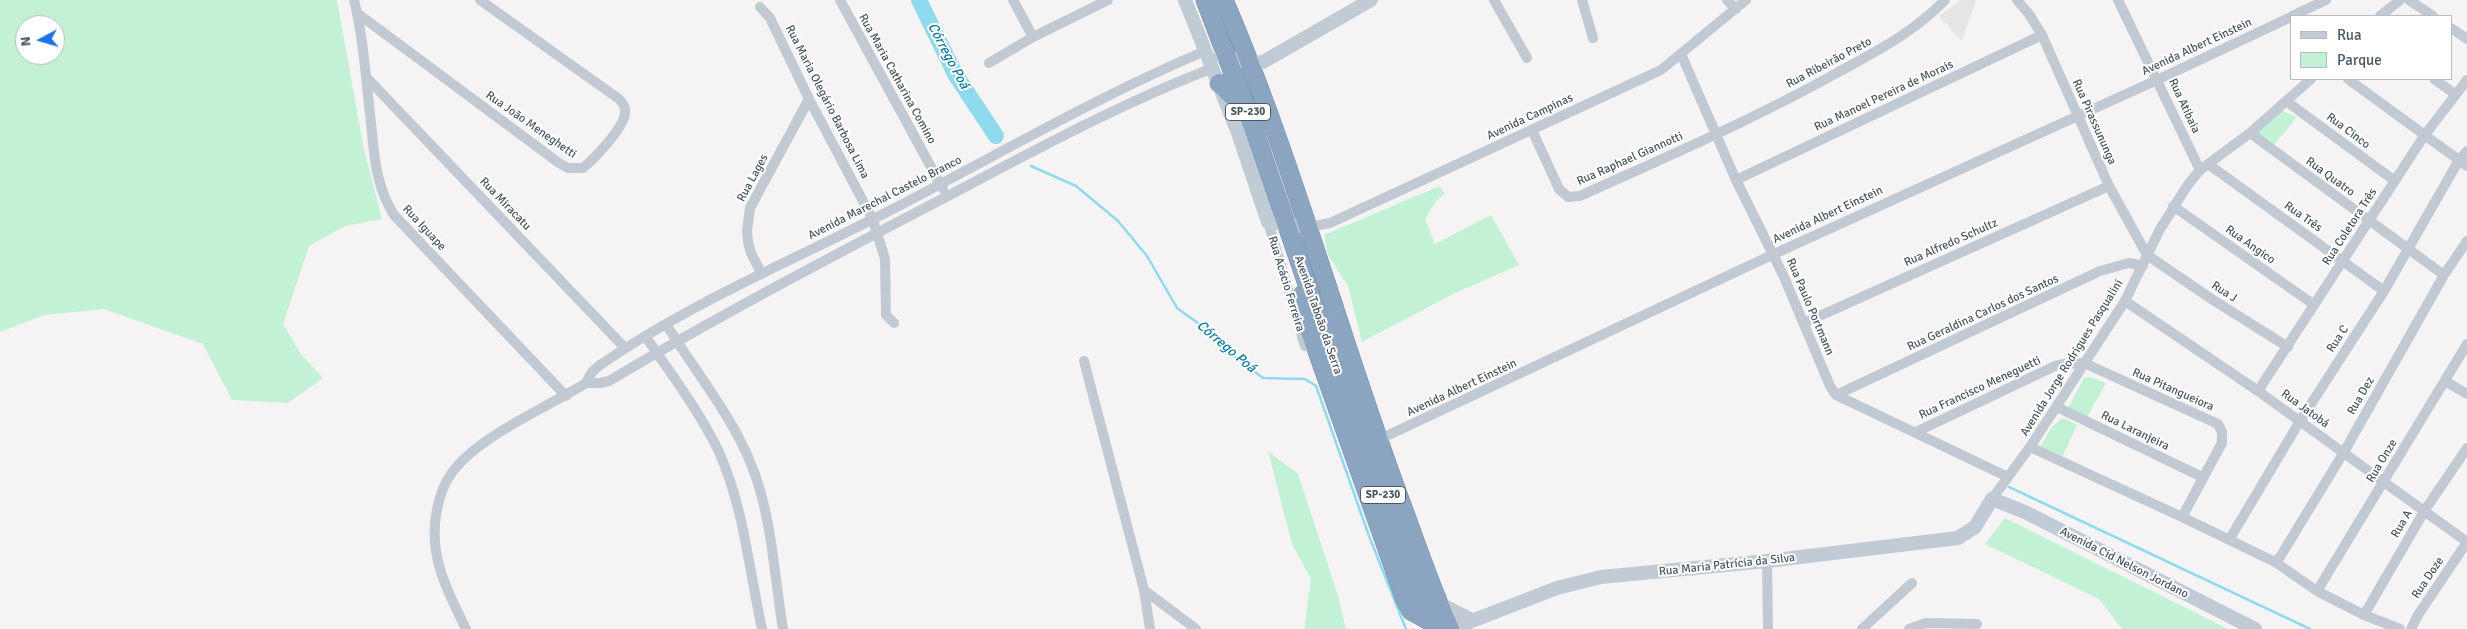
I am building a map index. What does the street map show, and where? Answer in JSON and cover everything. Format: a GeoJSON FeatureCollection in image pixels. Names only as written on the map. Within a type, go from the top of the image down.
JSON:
{"type":"FeatureCollection","features":[{"type":"Feature","properties":{"kind":"highway","name":"Avenida Taboão da Serra"},"geometry":{"type":"LineString","coordinates":[[1205,0],[1248,112],[1332,360],[1444,628]]}},
{"type":"Feature","properties":{"kind":"highway","name":"Avenida Taboão da Serra"},"geometry":{"type":"LineString","coordinates":[[1224,0],[1256,68],[1378,440],[1438,602],[1444,628]]}},
{"type":"Feature","properties":{"kind":"highway"},"geometry":{"type":"LineString","coordinates":[[1216,76],[1248,112]]}},
{"type":"Feature","properties":{"kind":"street","name":"Rua Iguape"},"geometry":{"type":"LineString","coordinates":[[354,0],[366,77],[374,154],[386,202],[394,215],[566,396]]}},
{"type":"Feature","properties":{"kind":"street","name":"Rua João Meneghetti"},"geometry":{"type":"LineString","coordinates":[[357,13],[559,162],[568,168],[583,168],[619,128],[626,111],[624,105],[619,99],[480,0]]}},
{"type":"Feature","properties":{"kind":"street","name":"Rua Maria Catharina Comino"},"geometry":{"type":"LineString","coordinates":[[840,0],[946,196]]}},
{"type":"Feature","properties":{"kind":"street"},"geometry":{"type":"LineString","coordinates":[[1013,0],[1033,37]]}},
{"type":"Feature","properties":{"kind":"street","name":"Rua Acácio Ferreira"},"geometry":{"type":"LineString","coordinates":[[1185,0],[1216,76],[1268,222],[1305,346]]}},
{"type":"Feature","properties":{"kind":"street"},"geometry":{"type":"LineString","coordinates":[[1205,51],[1256,68],[1371,0]]}},
{"type":"Feature","properties":{"kind":"street"},"geometry":{"type":"LineString","coordinates":[[1494,0],[1527,58]]}},
{"type":"Feature","properties":{"kind":"street"},"geometry":{"type":"LineString","coordinates":[[1582,0],[1593,38]]}},
{"type":"Feature","properties":{"kind":"street"},"geometry":{"type":"LineString","coordinates":[[1727,0],[1736,9]]}},
{"type":"Feature","properties":{"kind":"street","name":"Avenida Campinas"},"geometry":{"type":"LineString","coordinates":[[1308,227],[1330,223],[1648,76],[1670,64],[1746,0]]}},
{"type":"Feature","properties":{"kind":"street","name":"Rua Ribeirão Preto"},"geometry":{"type":"LineString","coordinates":[[1717,134],[1810,88],[1896,41],[1931,14],[1945,0]]}},
{"type":"Feature","properties":{"kind":"street","name":"Rua Pirassununga"},"geometry":{"type":"LineString","coordinates":[[2017,0],[2042,35],[2109,186],[2147,255]]}},
{"type":"Feature","properties":{"kind":"street","name":"Rua Atibaia"},"geometry":{"type":"LineString","coordinates":[[2118,0],[2204,167]]}},
{"type":"Feature","properties":{"kind":"street","name":"Avenida Albert Einstein"},"geometry":{"type":"LineString","coordinates":[[2293,15],[2326,0]]}},
{"type":"Feature","properties":{"kind":"street"},"geometry":{"type":"LineString","coordinates":[[2381,15],[2400,0]]}},
{"type":"Feature","properties":{"kind":"street"},"geometry":{"type":"LineString","coordinates":[[2409,0],[2432,15]]}},
{"type":"Feature","properties":{"kind":"street"},"geometry":{"type":"LineString","coordinates":[[989,63],[1033,37],[1103,1]]}},
{"type":"Feature","properties":{"kind":"street","name":"Rua Maria Olegário Barbosa Lima"},"geometry":{"type":"LineString","coordinates":[[760,7],[770,18],[809,99],[873,220],[878,233],[887,274],[884,305],[888,319],[894,323]]}},
{"type":"Feature","properties":{"kind":"street","name":"Avenida Albert Einstein"},"geometry":{"type":"LineString","coordinates":[[1378,440],[1774,254],[2158,80],[2290,16]]}},
{"type":"Feature","properties":{"kind":"street"},"geometry":{"type":"LineString","coordinates":[[2452,29],[2467,39]]}},
{"type":"Feature","properties":{"kind":"street","name":"Rua Manoel Pereira de Morais"},"geometry":{"type":"LineString","coordinates":[[1736,180],[2042,35]]}},
{"type":"Feature","properties":{"kind":"street","name":"Avenida Marechal Castelo Branco"},"geometry":{"type":"LineString","coordinates":[[466,629],[441,571],[436,550],[435,531],[439,497],[451,474],[468,455],[506,429],[566,396],[586,382],[592,372],[626,348],[666,324],[761,273],[873,220],[991,159],[1120,89],[1205,51]]}},
{"type":"Feature","properties":{"kind":"street","name":"Rua Paulo Portmann"},"geometry":{"type":"LineString","coordinates":[[1681,54],[1736,180],[1774,254],[1830,386],[1836,395]]}},
{"type":"Feature","properties":{"kind":"street","name":"Avenida Marechal Castelo Branco"},"geometry":{"type":"LineString","coordinates":[[586,382],[600,383],[609,381],[676,341],[946,196],[1127,104],[1216,76]]}},
{"type":"Feature","properties":{"kind":"street","name":"Rua Miracatu"},"geometry":{"type":"LineString","coordinates":[[366,77],[626,348]]}},
{"type":"Feature","properties":{"kind":"street","name":"Avenida Jorge Rodrigues Pasqualini"},"geometry":{"type":"LineString","coordinates":[[1992,499],[2057,407],[2126,300],[2173,206],[2204,167],[2250,133],[2310,80]]}},
{"type":"Feature","properties":{"kind":"street"},"geometry":{"type":"LineString","coordinates":[[2349,80],[2463,163]]}},
{"type":"Feature","properties":{"kind":"street"},"geometry":{"type":"LineString","coordinates":[[2435,80],[2455,94]]}},
{"type":"Feature","properties":{"kind":"street","name":"Rua Coletora Três"},"geometry":{"type":"LineString","coordinates":[[2258,391],[2424,136],[2467,80]]}},
{"type":"Feature","properties":{"kind":"street"},"geometry":{"type":"LineString","coordinates":[[1120,89],[1127,104]]}},
{"type":"Feature","properties":{"kind":"street","name":"Rua Lages"},"geometry":{"type":"LineString","coordinates":[[761,273],[750,253],[748,242],[747,220],[750,208],[809,99]]}},
{"type":"Feature","properties":{"kind":"street","name":"Rua Cinco"},"geometry":{"type":"LineString","coordinates":[[2286,101],[2395,181]]}},
{"type":"Feature","properties":{"kind":"street"},"geometry":{"type":"LineString","coordinates":[[1054,125],[1061,137]]}},
{"type":"Feature","properties":{"kind":"street","name":"Rua Raphael Giannotti"},"geometry":{"type":"LineString","coordinates":[[1532,130],[1559,189],[1568,198],[1580,196],[1717,134]]}},
{"type":"Feature","properties":{"kind":"street","name":"Rua Quatro"},"geometry":{"type":"LineString","coordinates":[[2250,133],[2444,275]]}},
{"type":"Feature","properties":{"kind":"street","name":"Rua C"},"geometry":{"type":"LineString","coordinates":[[2229,540],[2300,421],[2384,291],[2408,248],[2463,163],[2467,151]]}},
{"type":"Feature","properties":{"kind":"street"},"geometry":{"type":"LineString","coordinates":[[991,159],[996,170]]}},
{"type":"Feature","properties":{"kind":"street","name":"Rua Três"},"geometry":{"type":"LineString","coordinates":[[2204,167],[2344,261],[2384,291]]}},
{"type":"Feature","properties":{"kind":"street","name":"Rua Alfredo Schultz"},"geometry":{"type":"LineString","coordinates":[[1804,324],[2109,186]]}},
{"type":"Feature","properties":{"kind":"street","name":"Rua Angico"},"geometry":{"type":"LineString","coordinates":[[2173,206],[2313,304]]}},
{"type":"Feature","properties":{"kind":"street","name":"Rua Acácio Ferreira"},"geometry":{"type":"LineString","coordinates":[[1268,222],[1308,227]]}},
{"type":"Feature","properties":{"kind":"street","name":"Rua Dez"},"geometry":{"type":"LineString","coordinates":[[2275,562],[2280,558],[2344,452],[2444,275],[2467,241]]}},
{"type":"Feature","properties":{"kind":"street","name":"Rua J"},"geometry":{"type":"LineString","coordinates":[[2147,255],[2213,300],[2288,347]]}},
{"type":"Feature","properties":{"kind":"street","name":"Rua Geraldina Carlos dos Santos"},"geometry":{"type":"LineString","coordinates":[[1836,395],[2100,271],[2129,263],[2142,266]]}},
{"type":"Feature","properties":{"kind":"street","name":"Rua Jatobá"},"geometry":{"type":"LineString","coordinates":[[2126,300],[2344,452],[2467,542]]}},
{"type":"Feature","properties":{"kind":"street"},"geometry":{"type":"LineString","coordinates":[[666,324],[739,438],[752,465],[765,514],[783,629]]}},
{"type":"Feature","properties":{"kind":"street"},"geometry":{"type":"LineString","coordinates":[[646,337],[709,433],[719,454],[738,508],[762,629]]}},
{"type":"Feature","properties":{"kind":"street","name":"Rua Onze"},"geometry":{"type":"LineString","coordinates":[[2317,591],[2467,344]]}},
{"type":"Feature","properties":{"kind":"street"},"geometry":{"type":"LineString","coordinates":[[1084,362],[1144,590],[1150,629]]}},
{"type":"Feature","properties":{"kind":"street","name":"Rua Francisco Meneguetti"},"geometry":{"type":"LineString","coordinates":[[1916,432],[2054,366],[2084,364]]}},
{"type":"Feature","properties":{"kind":"street","name":"Rua Pitangueiora"},"geometry":{"type":"LineString","coordinates":[[2084,364],[2218,424],[2222,432],[2222,442],[2182,517]]}},
{"type":"Feature","properties":{"kind":"street"},"geometry":{"type":"LineString","coordinates":[[2445,381],[2467,394]]}},
{"type":"Feature","properties":{"kind":"street"},"geometry":{"type":"LineString","coordinates":[[1836,395],[2008,477]]}},
{"type":"Feature","properties":{"kind":"street","name":"Rua Laranjeira"},"geometry":{"type":"LineString","coordinates":[[2057,407],[2202,477]]}},
{"type":"Feature","properties":{"kind":"street"},"geometry":{"type":"LineString","coordinates":[[2030,447],[2275,562],[2317,591],[2364,615],[2400,629]]}},
{"type":"Feature","properties":{"kind":"street","name":"Rua A"},"geometry":{"type":"LineString","coordinates":[[2364,615],[2424,510],[2467,448]]}},
{"type":"Feature","properties":{"kind":"street","name":"Rua Maria Patrícia da Silva"},"geometry":{"type":"LineString","coordinates":[[1444,628],[1474,624],[1557,588],[1601,578],[1767,562],[1958,538],[1975,528],[1992,499]]}},
{"type":"Feature","properties":{"kind":"street","name":"Avenida Cid Nelson Jordano"},"geometry":{"type":"LineString","coordinates":[[1992,499],[2024,512],[2255,629]]}},
{"type":"Feature","properties":{"kind":"street","name":"Rua Doze"},"geometry":{"type":"LineString","coordinates":[[2411,629],[2467,542]]}},
{"type":"Feature","properties":{"kind":"street"},"geometry":{"type":"LineString","coordinates":[[1767,562],[1768,629]]}},
{"type":"Feature","properties":{"kind":"street"},"geometry":{"type":"LineString","coordinates":[[1862,629],[1912,583]]}},
{"type":"Feature","properties":{"kind":"street"},"geometry":{"type":"LineString","coordinates":[[1144,590],[1196,629]]}},
{"type":"Feature","properties":{"kind":"street"},"geometry":{"type":"LineString","coordinates":[[1438,602],[1474,624]]}},
{"type":"Feature","properties":{"kind":"street"},"geometry":{"type":"LineString","coordinates":[[1909,629],[1926,623],[1978,624]]}},
{"type":"Feature","properties":{"kind":"shaded area"},"geometry":{"type":"Polygon","coordinates":[[[1961,0],[1976,0],[1962,41],[1939,16],[1961,0]]]}},
{"type":"Feature","properties":{"kind":"green space"},"geometry":{"type":"Polygon","coordinates":[[[0,0],[337,0],[364,150],[382,219],[345,226],[309,246],[283,324],[300,353],[323,378],[288,403],[232,400],[203,344],[104,309],[44,315],[0,332],[0,0]]]}},
{"type":"Feature","properties":{"kind":"green space"},"geometry":{"type":"Polygon","coordinates":[[[2280,110],[2297,117],[2273,146],[2256,134],[2280,110]]]}},
{"type":"Feature","properties":{"kind":"green space"},"geometry":{"type":"Polygon","coordinates":[[[1440,186],[1445,194],[1436,201],[1425,219],[1435,244],[1491,215],[1519,265],[1455,293],[1362,342],[1348,286],[1328,255],[1324,235],[1440,186]]]}},
{"type":"Feature","properties":{"kind":"green space"},"geometry":{"type":"Polygon","coordinates":[[[2090,377],[2106,383],[2087,417],[2068,408],[2084,378],[2090,377]]]}},
{"type":"Feature","properties":{"kind":"green space"},"geometry":{"type":"Polygon","coordinates":[[[2061,419],[2066,419],[2077,425],[2062,458],[2040,447],[2051,428],[2061,419]]]}},
{"type":"Feature","properties":{"kind":"green space"},"geometry":{"type":"Polygon","coordinates":[[[1268,451],[1298,474],[1339,599],[1346,629],[1304,629],[1311,579],[1292,544],[1268,451]]]}},
{"type":"Feature","properties":{"kind":"green space"},"geometry":{"type":"Polygon","coordinates":[[[2005,518],[2228,629],[2122,629],[2099,599],[1985,544],[2005,518]]]}},
{"type":"Feature","properties":{"kind":"waterway","name":"Córrego Poá"},"geometry":{"type":"LineString","coordinates":[[919,0],[955,74],[996,136]]}},
{"type":"Feature","properties":{"kind":"waterway","name":"Córrego Poá"},"geometry":{"type":"LineString","coordinates":[[1031,166],[1076,186],[1118,221],[1147,256],[1177,308],[1209,331],[1230,353],[1263,378],[1305,379],[1316,386],[1369,536],[1406,629]]}},
{"type":"Feature","properties":{"kind":"waterway"},"geometry":{"type":"LineString","coordinates":[[2009,487],[2310,629]]}}]}
